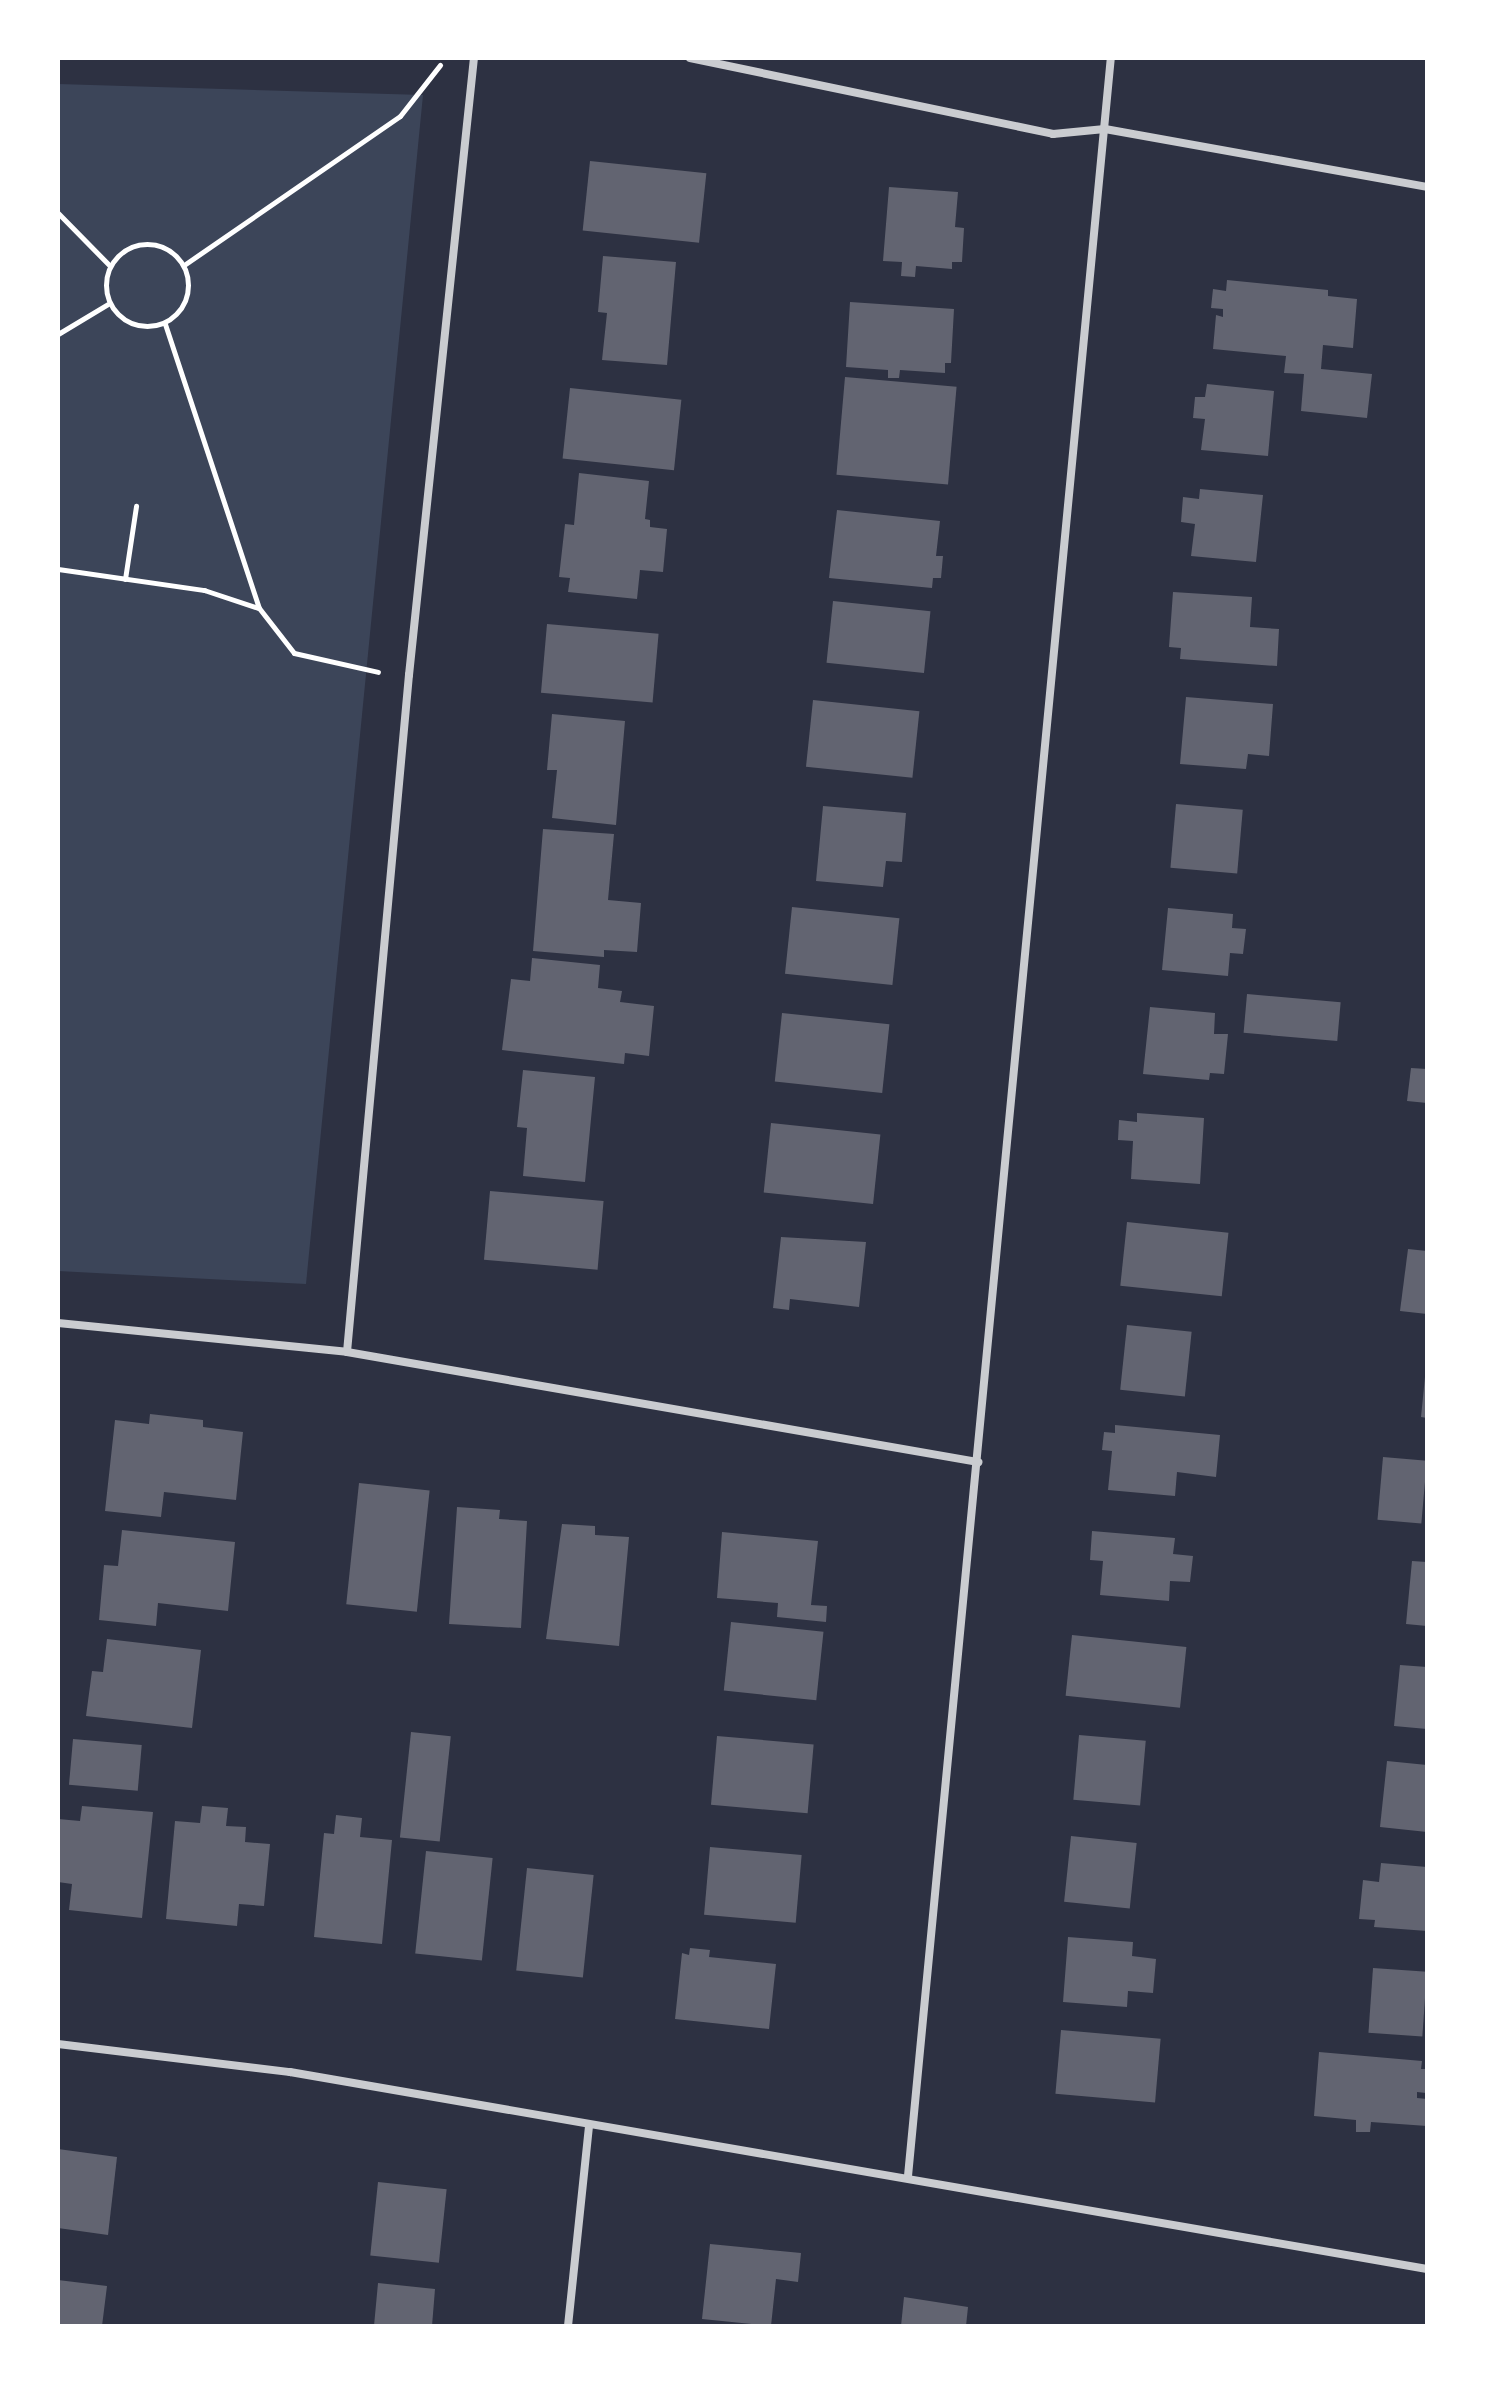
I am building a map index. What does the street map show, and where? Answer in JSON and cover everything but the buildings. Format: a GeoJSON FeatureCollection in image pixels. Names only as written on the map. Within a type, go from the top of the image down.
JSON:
{"type":"FeatureCollection","features":[{"type":"Feature","properties":{"kind":"street"},"geometry":{"type":"LineString","coordinates":[[347,1352],[409,675],[474,58]]}},
{"type":"Feature","properties":{"kind":"street"},"geometry":{"type":"LineString","coordinates":[[690,58],[1053,134],[1105,129],[1427,187]]}},
{"type":"Feature","properties":{"kind":"street"},"geometry":{"type":"LineString","coordinates":[[908,2176],[1111,58]]}},
{"type":"Feature","properties":{"kind":"street"},"geometry":{"type":"LineString","coordinates":[[58,1323],[347,1352],[978,1462]]}},
{"type":"Feature","properties":{"kind":"street"},"geometry":{"type":"LineString","coordinates":[[58,2044],[290,2072],[589,2125],[908,2176],[1427,2269]]}},
{"type":"Feature","properties":{"kind":"street"},"geometry":{"type":"LineString","coordinates":[[568,2326],[589,2125]]}},
{"type":"Feature","properties":{"kind":"path"},"geometry":{"type":"LineString","coordinates":[[184,265],[400,116],[445,58]]}},
{"type":"Feature","properties":{"kind":"path"},"geometry":{"type":"LineString","coordinates":[[58,213],[110,266]]}},
{"type":"Feature","properties":{"kind":"path"},"geometry":{"type":"LineString","coordinates":[[155,244],[172,251],[184,265],[189,291],[182,311],[165,324],[130,324],[108,304],[105,281],[110,266],[129,248],[155,244]]}},
{"type":"Feature","properties":{"kind":"path"},"geometry":{"type":"LineString","coordinates":[[58,334],[108,304]]}},
{"type":"Feature","properties":{"kind":"path"},"geometry":{"type":"LineString","coordinates":[[165,324],[259,608],[294,653],[409,675]]}},
{"type":"Feature","properties":{"kind":"path"},"geometry":{"type":"LineString","coordinates":[[125,579],[136,506]]}},
{"type":"Feature","properties":{"kind":"path"},"geometry":{"type":"LineString","coordinates":[[58,569],[204,590],[259,608]]}},
{"type":"Feature","properties":{"kind":"shaded area"},"geometry":{"type":"Polygon","coordinates":[[[58,84],[423,95],[306,1284],[58,1271],[58,84]]]}}]}
